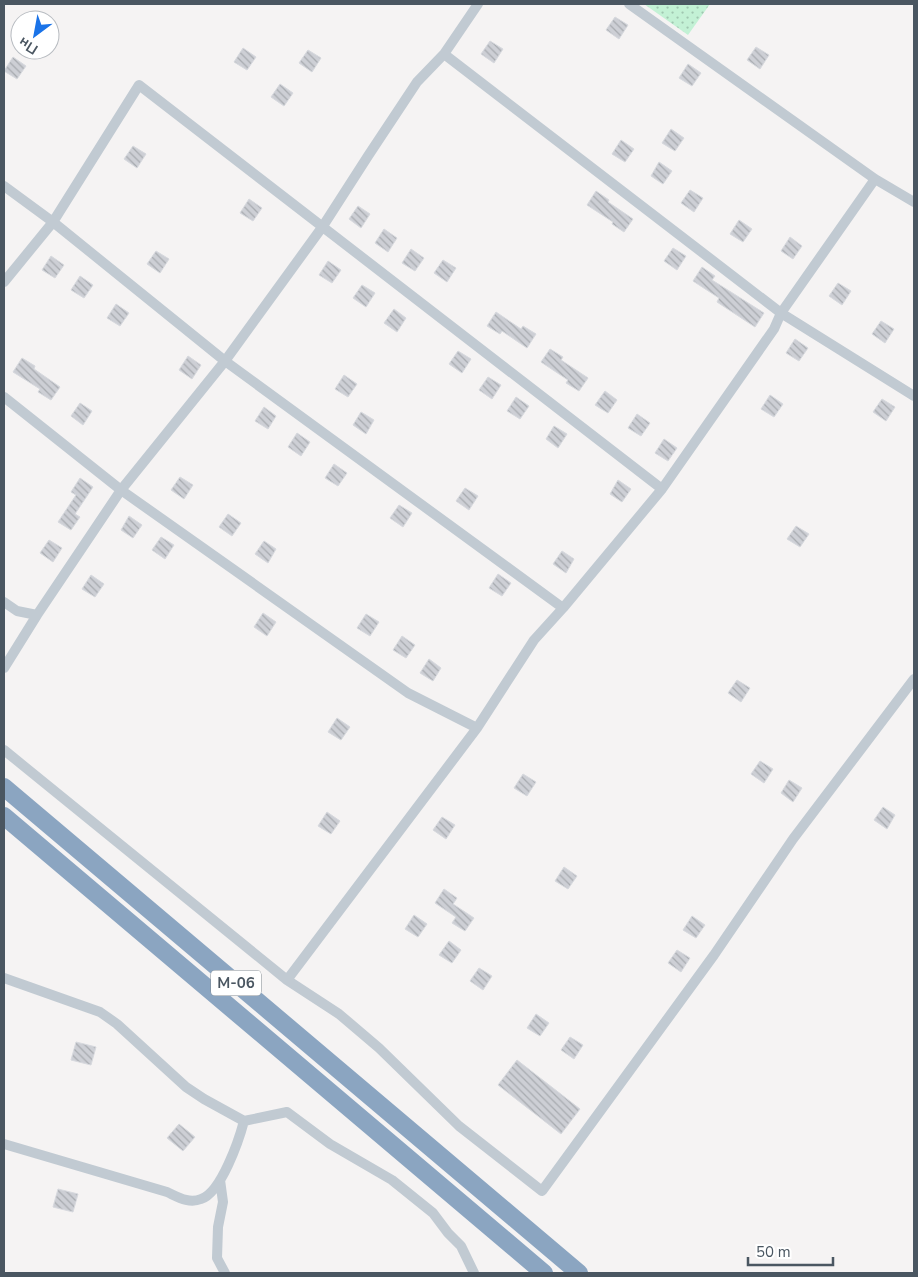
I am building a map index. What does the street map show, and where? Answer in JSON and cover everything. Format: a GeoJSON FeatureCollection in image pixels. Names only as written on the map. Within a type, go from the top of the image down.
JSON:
{"type":"FeatureCollection","features":[{"type":"Feature","properties":{"kind":"highway","name":"М-06"},"geometry":{"type":"LineString","coordinates":[[4,787],[579,1273]]}},
{"type":"Feature","properties":{"kind":"highway","name":"М-06"},"geometry":{"type":"LineString","coordinates":[[4,816],[544,1273]]}},
{"type":"Feature","properties":{"kind":"street"},"geometry":{"type":"LineString","coordinates":[[4,668],[37,615],[121,490],[224,361],[323,226],[417,82],[444,54],[478,4]]}},
{"type":"Feature","properties":{"kind":"street"},"geometry":{"type":"LineString","coordinates":[[629,4],[875,179],[914,202]]}},
{"type":"Feature","properties":{"kind":"street"},"geometry":{"type":"LineString","coordinates":[[444,54],[780,313],[914,396]]}},
{"type":"Feature","properties":{"kind":"street"},"geometry":{"type":"LineString","coordinates":[[4,282],[53,222],[139,85],[662,488]]}},
{"type":"Feature","properties":{"kind":"street"},"geometry":{"type":"LineString","coordinates":[[287,980],[477,728],[534,640],[563,608],[662,488],[774,328],[780,313],[875,179]]}},
{"type":"Feature","properties":{"kind":"street"},"geometry":{"type":"LineString","coordinates":[[4,186],[53,222],[224,361],[563,608]]}},
{"type":"Feature","properties":{"kind":"street"},"geometry":{"type":"LineString","coordinates":[[4,397],[121,490],[408,693],[477,728]]}},
{"type":"Feature","properties":{"kind":"street"},"geometry":{"type":"LineString","coordinates":[[4,602],[17,611],[37,615]]}},
{"type":"Feature","properties":{"kind":"street"},"geometry":{"type":"LineString","coordinates":[[4,750],[287,980],[339,1014],[380,1048],[459,1126],[542,1192],[714,955],[793,839],[914,679]]}},
{"type":"Feature","properties":{"kind":"street"},"geometry":{"type":"LineString","coordinates":[[4,978],[100,1012],[118,1024],[186,1087],[244,1121],[287,1112],[330,1144],[392,1180],[433,1213],[448,1233],[461,1246],[474,1273]]}},
{"type":"Feature","properties":{"kind":"street"},"geometry":{"type":"LineString","coordinates":[[4,1144],[167,1192],[186,1200],[201,1199],[211,1193],[220,1180],[244,1121]]}},
{"type":"Feature","properties":{"kind":"street"},"geometry":{"type":"LineString","coordinates":[[220,1180],[223,1202],[218,1227],[217,1258],[225,1273]]}},
{"type":"Feature","properties":{"kind":"green space"},"geometry":{"type":"Polygon","coordinates":[[[644,4],[710,4],[688,35],[644,4]]]}},
{"type":"Feature","properties":{"kind":"building"},"geometry":{"type":"Polygon","coordinates":[[[615,17],[628,25],[619,39],[606,30],[615,17]]]}},
{"type":"Feature","properties":{"kind":"building"},"geometry":{"type":"Polygon","coordinates":[[[490,41],[503,49],[494,63],[481,54],[490,41]]]}},
{"type":"Feature","properties":{"kind":"building"},"geometry":{"type":"Polygon","coordinates":[[[756,47],[769,55],[760,69],[747,60],[756,47]]]}},
{"type":"Feature","properties":{"kind":"building"},"geometry":{"type":"Polygon","coordinates":[[[243,48],[256,57],[247,70],[234,62],[243,48]]]}},
{"type":"Feature","properties":{"kind":"building"},"geometry":{"type":"Polygon","coordinates":[[[308,50],[321,58],[312,72],[299,63],[308,50]]]}},
{"type":"Feature","properties":{"kind":"building"},"geometry":{"type":"Polygon","coordinates":[[[11,60],[17,60],[26,66],[17,79],[4,71],[11,60]]]}},
{"type":"Feature","properties":{"kind":"building"},"geometry":{"type":"Polygon","coordinates":[[[688,64],[701,73],[692,86],[679,78],[688,64]]]}},
{"type":"Feature","properties":{"kind":"building"},"geometry":{"type":"Polygon","coordinates":[[[280,84],[293,93],[284,106],[271,97],[280,84]]]}},
{"type":"Feature","properties":{"kind":"building"},"geometry":{"type":"Polygon","coordinates":[[[671,129],[684,138],[675,151],[662,143],[671,129]]]}},
{"type":"Feature","properties":{"kind":"building"},"geometry":{"type":"Polygon","coordinates":[[[621,140],[634,149],[625,162],[612,154],[621,140]]]}},
{"type":"Feature","properties":{"kind":"building"},"geometry":{"type":"Polygon","coordinates":[[[133,146],[146,154],[137,168],[124,159],[133,146]]]}},
{"type":"Feature","properties":{"kind":"building"},"geometry":{"type":"Polygon","coordinates":[[[659,162],[672,171],[663,184],[651,176],[659,162]]]}},
{"type":"Feature","properties":{"kind":"building"},"geometry":{"type":"Polygon","coordinates":[[[690,190],[703,198],[694,212],[681,203],[690,190]]]}},
{"type":"Feature","properties":{"kind":"building"},"geometry":{"type":"Polygon","coordinates":[[[596,191],[609,200],[608,202],[633,219],[624,232],[612,224],[613,222],[587,205],[596,191]]]}},
{"type":"Feature","properties":{"kind":"building"},"geometry":{"type":"Polygon","coordinates":[[[249,199],[262,208],[253,221],[240,213],[249,199]]]}},
{"type":"Feature","properties":{"kind":"building"},"geometry":{"type":"Polygon","coordinates":[[[358,206],[370,214],[361,228],[349,219],[358,206]]]}},
{"type":"Feature","properties":{"kind":"building"},"geometry":{"type":"Polygon","coordinates":[[[739,220],[752,229],[743,242],[730,234],[739,220]]]}},
{"type":"Feature","properties":{"kind":"building"},"geometry":{"type":"Polygon","coordinates":[[[384,229],[397,238],[388,252],[375,243],[384,229]]]}},
{"type":"Feature","properties":{"kind":"building"},"geometry":{"type":"Polygon","coordinates":[[[790,237],[802,246],[793,259],[781,251],[790,237]]]}},
{"type":"Feature","properties":{"kind":"building"},"geometry":{"type":"Polygon","coordinates":[[[673,248],[686,256],[677,270],[664,261],[673,248]]]}},
{"type":"Feature","properties":{"kind":"building"},"geometry":{"type":"Polygon","coordinates":[[[411,249],[424,258],[415,271],[402,263],[411,249]]]}},
{"type":"Feature","properties":{"kind":"building"},"geometry":{"type":"Polygon","coordinates":[[[156,251],[169,259],[160,273],[147,264],[156,251]]]}},
{"type":"Feature","properties":{"kind":"building"},"geometry":{"type":"Polygon","coordinates":[[[51,256],[64,265],[55,278],[42,270],[51,256]]]}},
{"type":"Feature","properties":{"kind":"building"},"geometry":{"type":"Polygon","coordinates":[[[443,260],[456,268],[447,282],[434,273],[443,260]]]}},
{"type":"Feature","properties":{"kind":"building"},"geometry":{"type":"Polygon","coordinates":[[[328,261],[341,270],[332,283],[319,275],[328,261]]]}},
{"type":"Feature","properties":{"kind":"building"},"geometry":{"type":"Polygon","coordinates":[[[702,267],[715,276],[712,280],[764,313],[755,327],[717,302],[719,298],[693,281],[702,267]]]}},
{"type":"Feature","properties":{"kind":"building"},"geometry":{"type":"Polygon","coordinates":[[[80,276],[93,285],[84,298],[71,290],[80,276]]]}},
{"type":"Feature","properties":{"kind":"building"},"geometry":{"type":"Polygon","coordinates":[[[838,283],[851,291],[842,305],[829,296],[838,283]]]}},
{"type":"Feature","properties":{"kind":"building"},"geometry":{"type":"Polygon","coordinates":[[[362,285],[375,293],[366,307],[353,298],[362,285]]]}},
{"type":"Feature","properties":{"kind":"building"},"geometry":{"type":"Polygon","coordinates":[[[116,304],[129,313],[120,326],[107,318],[116,304]]]}},
{"type":"Feature","properties":{"kind":"building"},"geometry":{"type":"Polygon","coordinates":[[[394,309],[406,318],[397,332],[384,323],[394,309]]]}},
{"type":"Feature","properties":{"kind":"building"},"geometry":{"type":"Polygon","coordinates":[[[496,312],[521,329],[523,326],[536,334],[527,348],[502,331],[500,334],[487,326],[496,312]]]}},
{"type":"Feature","properties":{"kind":"building"},"geometry":{"type":"Polygon","coordinates":[[[881,321],[894,329],[885,343],[872,334],[881,321]]]}},
{"type":"Feature","properties":{"kind":"building"},"geometry":{"type":"Polygon","coordinates":[[[795,339],[808,348],[799,361],[786,353],[795,339]]]}},
{"type":"Feature","properties":{"kind":"building"},"geometry":{"type":"Polygon","coordinates":[[[550,349],[563,357],[561,360],[588,378],[579,391],[566,383],[568,380],[541,362],[550,349]]]}},
{"type":"Feature","properties":{"kind":"building"},"geometry":{"type":"Polygon","coordinates":[[[458,351],[471,359],[462,373],[449,364],[458,351]]]}},
{"type":"Feature","properties":{"kind":"building"},"geometry":{"type":"Polygon","coordinates":[[[188,356],[201,365],[192,379],[179,370],[188,356]]]}},
{"type":"Feature","properties":{"kind":"building"},"geometry":{"type":"Polygon","coordinates":[[[22,358],[35,366],[34,369],[60,387],[51,400],[38,392],[40,389],[13,372],[22,358]]]}},
{"type":"Feature","properties":{"kind":"building"},"geometry":{"type":"Polygon","coordinates":[[[344,375],[357,384],[348,397],[335,389],[344,375]]]}},
{"type":"Feature","properties":{"kind":"building"},"geometry":{"type":"Polygon","coordinates":[[[488,377],[501,385],[492,399],[479,390],[488,377]]]}},
{"type":"Feature","properties":{"kind":"building"},"geometry":{"type":"Polygon","coordinates":[[[605,391],[617,400],[608,413],[595,405],[605,391]]]}},
{"type":"Feature","properties":{"kind":"building"},"geometry":{"type":"Polygon","coordinates":[[[770,395],[783,404],[774,417],[761,409],[770,395]]]}},
{"type":"Feature","properties":{"kind":"building"},"geometry":{"type":"Polygon","coordinates":[[[516,397],[529,406],[520,419],[507,411],[516,397]]]}},
{"type":"Feature","properties":{"kind":"building"},"geometry":{"type":"Polygon","coordinates":[[[882,399],[895,407],[886,421],[873,412],[882,399]]]}},
{"type":"Feature","properties":{"kind":"building"},"geometry":{"type":"Polygon","coordinates":[[[80,403],[92,411],[83,425],[71,416],[80,403]]]}},
{"type":"Feature","properties":{"kind":"building"},"geometry":{"type":"Polygon","coordinates":[[[264,407],[276,416],[268,429],[255,421],[264,407]]]}},
{"type":"Feature","properties":{"kind":"building"},"geometry":{"type":"Polygon","coordinates":[[[361,412],[374,420],[366,434],[353,425],[361,412]]]}},
{"type":"Feature","properties":{"kind":"building"},"geometry":{"type":"Polygon","coordinates":[[[637,414],[650,423],[641,436],[628,428],[637,414]]]}},
{"type":"Feature","properties":{"kind":"building"},"geometry":{"type":"Polygon","coordinates":[[[554,426],[567,434],[558,448],[546,439],[554,426]]]}},
{"type":"Feature","properties":{"kind":"building"},"geometry":{"type":"Polygon","coordinates":[[[297,433],[310,442],[301,456],[288,447],[297,433]]]}},
{"type":"Feature","properties":{"kind":"building"},"geometry":{"type":"Polygon","coordinates":[[[664,439],[677,448],[668,461],[655,453],[664,439]]]}},
{"type":"Feature","properties":{"kind":"building"},"geometry":{"type":"Polygon","coordinates":[[[334,464],[347,473],[338,486],[325,478],[334,464]]]}},
{"type":"Feature","properties":{"kind":"building"},"geometry":{"type":"Polygon","coordinates":[[[180,477],[193,485],[184,499],[171,490],[180,477]]]}},
{"type":"Feature","properties":{"kind":"building"},"geometry":{"type":"Polygon","coordinates":[[[80,478],[93,487],[75,514],[80,517],[71,530],[58,522],[76,495],[71,492],[80,478]]]}},
{"type":"Feature","properties":{"kind":"building"},"geometry":{"type":"Polygon","coordinates":[[[618,480],[631,489],[622,502],[610,494],[618,480]]]}},
{"type":"Feature","properties":{"kind":"building"},"geometry":{"type":"Polygon","coordinates":[[[465,488],[478,496],[469,510],[456,501],[465,488]]]}},
{"type":"Feature","properties":{"kind":"building"},"geometry":{"type":"Polygon","coordinates":[[[399,505],[412,513],[403,527],[390,518],[399,505]]]}},
{"type":"Feature","properties":{"kind":"building"},"geometry":{"type":"Polygon","coordinates":[[[228,514],[241,523],[232,536],[219,527],[228,514]]]}},
{"type":"Feature","properties":{"kind":"building"},"geometry":{"type":"Polygon","coordinates":[[[129,516],[142,525],[133,538],[121,530],[129,516]]]}},
{"type":"Feature","properties":{"kind":"building"},"geometry":{"type":"Polygon","coordinates":[[[796,526],[809,534],[800,547],[787,539],[796,526]]]}},
{"type":"Feature","properties":{"kind":"building"},"geometry":{"type":"Polygon","coordinates":[[[161,537],[174,545],[165,559],[152,550],[161,537]]]}},
{"type":"Feature","properties":{"kind":"building"},"geometry":{"type":"Polygon","coordinates":[[[49,540],[62,548],[53,562],[40,553],[49,540]]]}},
{"type":"Feature","properties":{"kind":"building"},"geometry":{"type":"Polygon","coordinates":[[[264,541],[276,549],[268,563],[255,554],[264,541]]]}},
{"type":"Feature","properties":{"kind":"building"},"geometry":{"type":"Polygon","coordinates":[[[562,551],[574,559],[566,573],[553,564],[562,551]]]}},
{"type":"Feature","properties":{"kind":"building"},"geometry":{"type":"Polygon","coordinates":[[[498,574],[511,583],[502,596],[489,588],[498,574]]]}},
{"type":"Feature","properties":{"kind":"building"},"geometry":{"type":"Polygon","coordinates":[[[91,575],[104,584],[95,597],[82,589],[91,575]]]}},
{"type":"Feature","properties":{"kind":"building"},"geometry":{"type":"Polygon","coordinates":[[[263,613],[276,622],[267,636],[254,627],[263,613]]]}},
{"type":"Feature","properties":{"kind":"building"},"geometry":{"type":"Polygon","coordinates":[[[366,614],[379,622],[370,636],[357,628],[366,614]]]}},
{"type":"Feature","properties":{"kind":"building"},"geometry":{"type":"Polygon","coordinates":[[[402,636],[415,645],[406,658],[393,650],[402,636]]]}},
{"type":"Feature","properties":{"kind":"building"},"geometry":{"type":"Polygon","coordinates":[[[429,659],[441,668],[433,681],[420,673],[429,659]]]}},
{"type":"Feature","properties":{"kind":"building"},"geometry":{"type":"Polygon","coordinates":[[[737,680],[750,688],[741,702],[728,693],[737,680]]]}},
{"type":"Feature","properties":{"kind":"building"},"geometry":{"type":"Polygon","coordinates":[[[337,718],[350,727],[341,740],[328,732],[337,718]]]}},
{"type":"Feature","properties":{"kind":"building"},"geometry":{"type":"Polygon","coordinates":[[[760,761],[773,769],[764,783],[751,774],[760,761]]]}},
{"type":"Feature","properties":{"kind":"building"},"geometry":{"type":"Polygon","coordinates":[[[523,774],[536,782],[527,796],[514,788],[523,774]]]}},
{"type":"Feature","properties":{"kind":"building"},"geometry":{"type":"Polygon","coordinates":[[[789,780],[802,788],[793,802],[781,793],[789,780]]]}},
{"type":"Feature","properties":{"kind":"building"},"geometry":{"type":"Polygon","coordinates":[[[883,807],[895,815],[887,829],[874,820],[883,807]]]}},
{"type":"Feature","properties":{"kind":"building"},"geometry":{"type":"Polygon","coordinates":[[[327,812],[340,821],[331,834],[318,826],[327,812]]]}},
{"type":"Feature","properties":{"kind":"building"},"geometry":{"type":"Polygon","coordinates":[[[442,817],[455,825],[446,839],[433,830],[442,817]]]}},
{"type":"Feature","properties":{"kind":"building"},"geometry":{"type":"Polygon","coordinates":[[[564,867],[577,876],[568,889],[555,881],[564,867]]]}},
{"type":"Feature","properties":{"kind":"building"},"geometry":{"type":"Polygon","coordinates":[[[444,889],[457,898],[453,904],[474,918],[465,931],[452,923],[456,917],[435,903],[444,889]]]}},
{"type":"Feature","properties":{"kind":"building"},"geometry":{"type":"Polygon","coordinates":[[[414,915],[427,924],[418,937],[405,929],[414,915]]]}},
{"type":"Feature","properties":{"kind":"building"},"geometry":{"type":"Polygon","coordinates":[[[692,916],[705,925],[696,938],[683,930],[692,916]]]}},
{"type":"Feature","properties":{"kind":"building"},"geometry":{"type":"Polygon","coordinates":[[[449,941],[461,950],[452,963],[439,955],[449,941]]]}},
{"type":"Feature","properties":{"kind":"building"},"geometry":{"type":"Polygon","coordinates":[[[677,950],[690,958],[681,972],[668,963],[677,950]]]}},
{"type":"Feature","properties":{"kind":"building"},"geometry":{"type":"Polygon","coordinates":[[[479,968],[492,976],[483,990],[470,981],[479,968]]]}},
{"type":"Feature","properties":{"kind":"building"},"geometry":{"type":"Polygon","coordinates":[[[536,1014],[549,1023],[540,1036],[527,1028],[536,1014]]]}},
{"type":"Feature","properties":{"kind":"building"},"geometry":{"type":"Polygon","coordinates":[[[570,1037],[583,1045],[574,1059],[561,1050],[570,1037]]]}},
{"type":"Feature","properties":{"kind":"building"},"geometry":{"type":"Polygon","coordinates":[[[76,1042],[96,1047],[91,1065],[71,1060],[76,1042]]]}},
{"type":"Feature","properties":{"kind":"building"},"geometry":{"type":"Polygon","coordinates":[[[517,1060],[580,1109],[561,1134],[498,1085],[517,1060]]]}},
{"type":"Feature","properties":{"kind":"building"},"geometry":{"type":"Polygon","coordinates":[[[179,1124],[195,1137],[183,1151],[167,1138],[179,1124]]]}},
{"type":"Feature","properties":{"kind":"building"},"geometry":{"type":"Polygon","coordinates":[[[58,1189],[78,1194],[73,1212],[53,1207],[58,1189]]]}}]}
